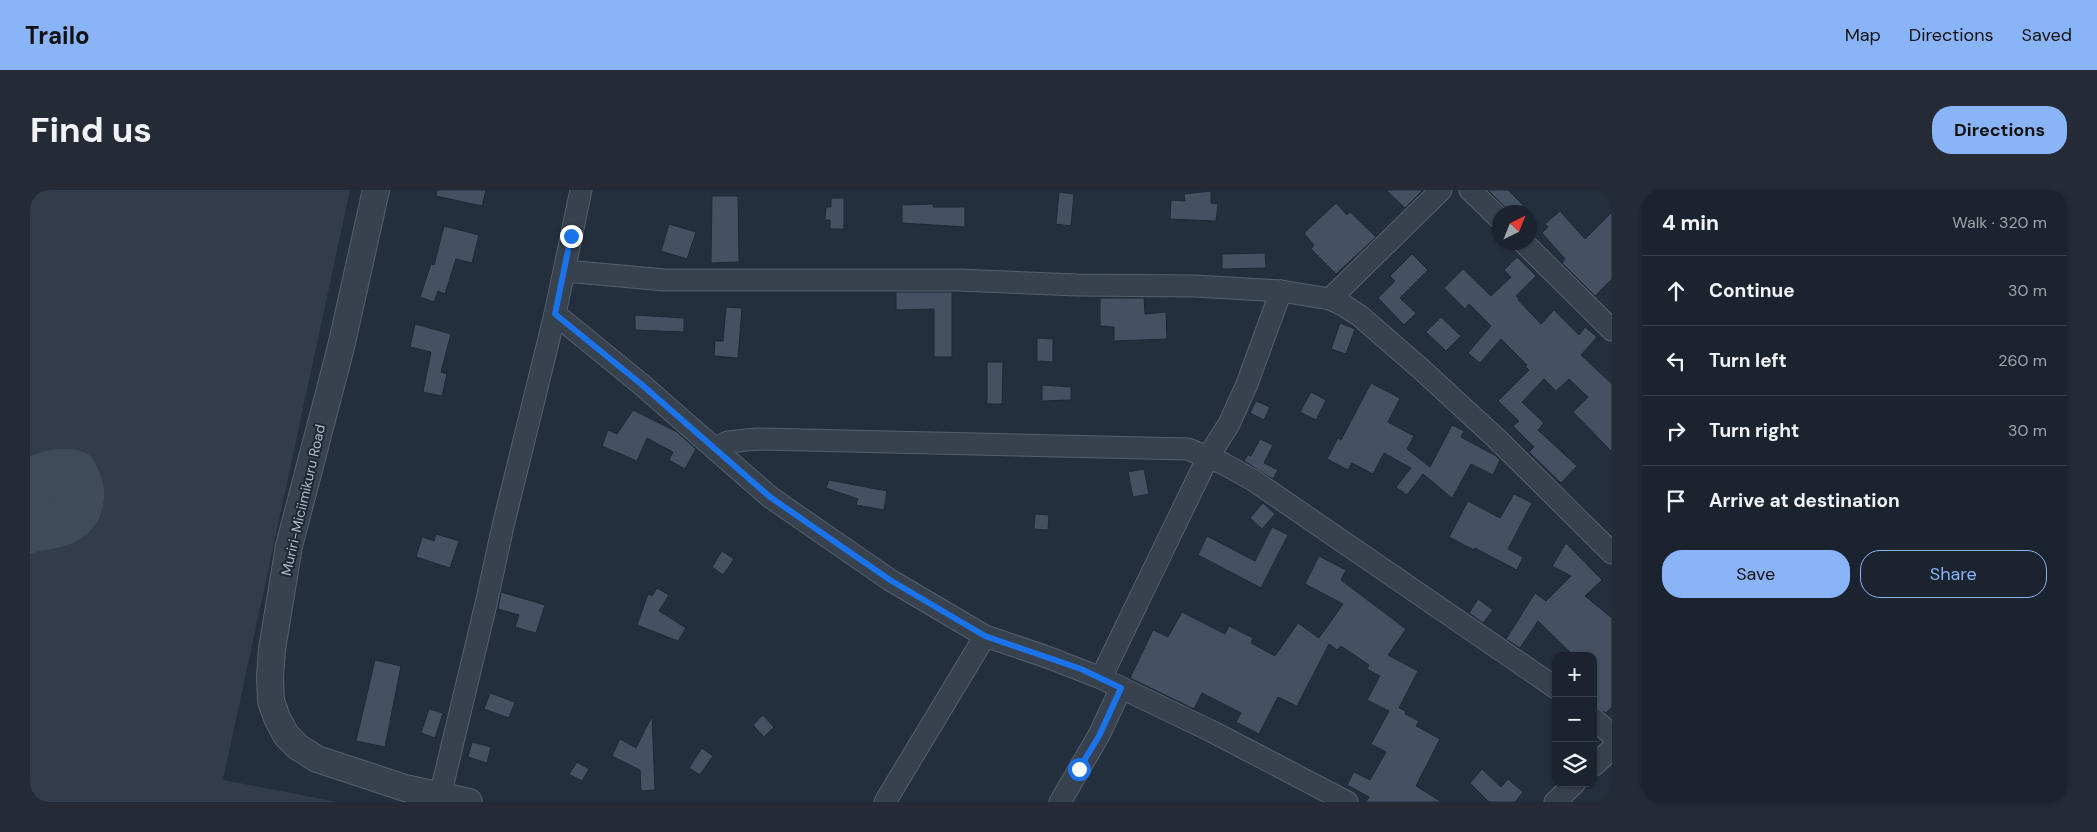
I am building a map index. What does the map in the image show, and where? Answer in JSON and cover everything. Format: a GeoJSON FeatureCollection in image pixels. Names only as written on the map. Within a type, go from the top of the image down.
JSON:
{"type":"FeatureCollection","features":[{"type":"Feature","properties":{"kind":"street","name":"Muriri-Miciimikuru Road"},"geometry":{"type":"LineString","coordinates":[[376,190],[341,347],[289,546],[272,649],[270,677],[272,701],[277,718],[286,735],[298,747],[317,759],[405,788],[469,802]]}},
{"type":"Feature","properties":{"kind":"street"},"geometry":{"type":"LineString","coordinates":[[440,796],[486,604],[502,526],[555,314],[581,190]]}},
{"type":"Feature","properties":{"kind":"street"},"geometry":{"type":"LineString","coordinates":[[1330,299],[1441,190]]}},
{"type":"Feature","properties":{"kind":"street"},"geometry":{"type":"LineString","coordinates":[[1470,190],[1492,211]]}},
{"type":"Feature","properties":{"kind":"street"},"geometry":{"type":"LineString","coordinates":[[1531,250],[1612,330]]}},
{"type":"Feature","properties":{"kind":"street"},"geometry":{"type":"LineString","coordinates":[[565,271],[665,280],[959,280],[1077,285],[1195,286],[1281,290],[1330,299],[1360,316],[1421,368],[1496,438],[1612,553]]}},
{"type":"Feature","properties":{"kind":"street"},"geometry":{"type":"LineString","coordinates":[[1102,678],[1208,457],[1229,424],[1247,384],[1281,290]]}},
{"type":"Feature","properties":{"kind":"street"},"geometry":{"type":"LineString","coordinates":[[555,314],[641,384],[770,497],[890,580],[985,636],[1047,656],[1102,678],[1213,732],[1346,802]]}},
{"type":"Feature","properties":{"kind":"street"},"geometry":{"type":"LineString","coordinates":[[714,448],[728,442],[757,439],[1188,449],[1235,469],[1266,489],[1552,685]]}},
{"type":"Feature","properties":{"kind":"street"},"geometry":{"type":"LineString","coordinates":[[885,802],[985,636]]}},
{"type":"Feature","properties":{"kind":"street"},"geometry":{"type":"LineString","coordinates":[[1060,802],[1099,736],[1121,688]]}},
{"type":"Feature","properties":{"kind":"street"},"geometry":{"type":"LineString","coordinates":[[1597,722],[1612,735]]}},
{"type":"Feature","properties":{"kind":"street"},"geometry":{"type":"LineString","coordinates":[[1597,762],[1612,749]]}},
{"type":"Feature","properties":{"kind":"street"},"geometry":{"type":"LineString","coordinates":[[1555,802],[1571,787]]}},
{"type":"Feature","properties":{"kind":"shaded area"},"geometry":{"type":"Polygon","coordinates":[[[30,190],[350,190],[223,780],[338,802],[30,802],[30,190]]]}},
{"type":"Feature","properties":{"kind":"building"},"geometry":{"type":"Polygon","coordinates":[[[437,190],[486,190],[482,206],[436,196],[437,190]]]}},
{"type":"Feature","properties":{"kind":"building"},"geometry":{"type":"Polygon","coordinates":[[[1386,190],[1423,190],[1405,208],[1386,190]]]}},
{"type":"Feature","properties":{"kind":"building"},"geometry":{"type":"Polygon","coordinates":[[[1488,190],[1508,190],[1523,205],[1503,205],[1488,190]]]}},
{"type":"Feature","properties":{"kind":"building"},"geometry":{"type":"Polygon","coordinates":[[[1211,191],[1211,203],[1218,204],[1216,221],[1170,219],[1171,200],[1185,201],[1184,194],[1211,191]]]}},
{"type":"Feature","properties":{"kind":"building"},"geometry":{"type":"Polygon","coordinates":[[[1059,192],[1074,194],[1071,226],[1056,224],[1059,192]]]}},
{"type":"Feature","properties":{"kind":"building"},"geometry":{"type":"Polygon","coordinates":[[[712,196],[738,196],[739,262],[711,263],[712,196]]]}},
{"type":"Feature","properties":{"kind":"building"},"geometry":{"type":"Polygon","coordinates":[[[831,198],[844,198],[844,229],[830,229],[830,220],[825,220],[826,207],[831,207],[831,198]]]}},
{"type":"Feature","properties":{"kind":"building"},"geometry":{"type":"Polygon","coordinates":[[[1336,203],[1347,215],[1350,212],[1376,237],[1336,274],[1311,249],[1314,245],[1304,233],[1336,203]]]}},
{"type":"Feature","properties":{"kind":"building"},"geometry":{"type":"Polygon","coordinates":[[[933,204],[933,207],[965,207],[965,227],[902,223],[902,205],[933,204]]]}},
{"type":"Feature","properties":{"kind":"building"},"geometry":{"type":"Polygon","coordinates":[[[1560,211],[1585,239],[1612,212],[1612,279],[1595,296],[1562,263],[1565,259],[1542,233],[1548,227],[1545,224],[1560,211]]]}},
{"type":"Feature","properties":{"kind":"building"},"geometry":{"type":"Polygon","coordinates":[[[669,224],[696,232],[687,259],[661,251],[669,224]]]}},
{"type":"Feature","properties":{"kind":"building"},"geometry":{"type":"Polygon","coordinates":[[[444,226],[479,235],[472,263],[456,259],[445,294],[438,291],[434,302],[420,297],[431,264],[434,265],[444,226]]]}},
{"type":"Feature","properties":{"kind":"building"},"geometry":{"type":"Polygon","coordinates":[[[1265,253],[1266,268],[1222,269],[1222,254],[1265,253]]]}},
{"type":"Feature","properties":{"kind":"building"},"geometry":{"type":"Polygon","coordinates":[[[1412,254],[1428,270],[1400,298],[1416,313],[1404,325],[1378,298],[1395,281],[1390,276],[1412,254]]]}},
{"type":"Feature","properties":{"kind":"building"},"geometry":{"type":"Polygon","coordinates":[[[1517,257],[1536,276],[1516,296],[1518,300],[1541,324],[1554,310],[1579,335],[1585,327],[1597,337],[1581,355],[1612,384],[1612,452],[1573,412],[1588,397],[1569,379],[1556,391],[1544,379],[1522,402],[1544,423],[1538,430],[1577,466],[1561,483],[1529,452],[1534,447],[1513,426],[1519,421],[1498,401],[1529,370],[1525,366],[1527,365],[1501,339],[1480,363],[1468,353],[1491,326],[1469,304],[1465,309],[1444,288],[1463,269],[1491,296],[1511,277],[1504,270],[1517,257]]]}},
{"type":"Feature","properties":{"kind":"building"},"geometry":{"type":"Polygon","coordinates":[[[896,292],[952,292],[952,357],[934,357],[934,309],[896,310],[896,292]]]}},
{"type":"Feature","properties":{"kind":"building"},"geometry":{"type":"Polygon","coordinates":[[[1100,298],[1144,298],[1145,314],[1166,312],[1167,339],[1114,341],[1114,327],[1100,326],[1100,298]]]}},
{"type":"Feature","properties":{"kind":"building"},"geometry":{"type":"Polygon","coordinates":[[[726,307],[742,308],[738,358],[714,356],[715,341],[723,341],[726,307]]]}},
{"type":"Feature","properties":{"kind":"building"},"geometry":{"type":"Polygon","coordinates":[[[635,315],[684,318],[684,332],[635,330],[635,315]]]}},
{"type":"Feature","properties":{"kind":"building"},"geometry":{"type":"Polygon","coordinates":[[[1441,317],[1461,336],[1446,351],[1426,332],[1441,317]]]}},
{"type":"Feature","properties":{"kind":"building"},"geometry":{"type":"Polygon","coordinates":[[[1340,323],[1355,329],[1346,354],[1331,349],[1340,323]]]}},
{"type":"Feature","properties":{"kind":"building"},"geometry":{"type":"Polygon","coordinates":[[[415,324],[451,334],[441,372],[447,374],[442,396],[423,392],[431,352],[410,347],[415,324]]]}},
{"type":"Feature","properties":{"kind":"building"},"geometry":{"type":"Polygon","coordinates":[[[1037,338],[1053,339],[1053,362],[1037,361],[1037,338]]]}},
{"type":"Feature","properties":{"kind":"building"},"geometry":{"type":"Polygon","coordinates":[[[987,362],[1003,362],[1002,404],[987,404],[987,362]]]}},
{"type":"Feature","properties":{"kind":"building"},"geometry":{"type":"Polygon","coordinates":[[[1371,383],[1400,398],[1388,422],[1414,436],[1407,449],[1430,467],[1452,425],[1464,431],[1461,437],[1500,460],[1493,475],[1471,464],[1452,498],[1423,474],[1407,495],[1396,487],[1411,468],[1384,453],[1373,474],[1352,463],[1348,470],[1327,459],[1338,438],[1341,440],[1371,383]]]}},
{"type":"Feature","properties":{"kind":"building"},"geometry":{"type":"Polygon","coordinates":[[[1042,385],[1071,387],[1071,400],[1042,401],[1042,385]]]}},
{"type":"Feature","properties":{"kind":"building"},"geometry":{"type":"Polygon","coordinates":[[[1311,392],[1326,400],[1316,420],[1300,412],[1311,392]]]}},
{"type":"Feature","properties":{"kind":"building"},"geometry":{"type":"Polygon","coordinates":[[[1256,401],[1270,407],[1264,420],[1250,413],[1256,401]]]}},
{"type":"Feature","properties":{"kind":"building"},"geometry":{"type":"Polygon","coordinates":[[[633,410],[677,432],[696,449],[685,469],[669,460],[673,452],[647,438],[637,461],[602,446],[608,430],[617,434],[633,410]]]}},
{"type":"Feature","properties":{"kind":"building"},"geometry":{"type":"Polygon","coordinates":[[[1260,439],[1273,445],[1264,463],[1278,470],[1273,479],[1244,461],[1248,455],[1251,456],[1260,439]]]}},
{"type":"Feature","properties":{"kind":"building"},"geometry":{"type":"Polygon","coordinates":[[[1144,469],[1149,494],[1133,497],[1128,472],[1144,469]]]}},
{"type":"Feature","properties":{"kind":"building"},"geometry":{"type":"Polygon","coordinates":[[[829,480],[887,491],[884,510],[856,505],[858,499],[826,488],[829,480]]]}},
{"type":"Feature","properties":{"kind":"building"},"geometry":{"type":"Polygon","coordinates":[[[1514,494],[1532,503],[1508,549],[1523,557],[1517,570],[1449,537],[1468,501],[1500,518],[1514,494]]]}},
{"type":"Feature","properties":{"kind":"building"},"geometry":{"type":"Polygon","coordinates":[[[1263,503],[1275,514],[1262,529],[1250,518],[1263,503]]]}},
{"type":"Feature","properties":{"kind":"building"},"geometry":{"type":"Polygon","coordinates":[[[1035,514],[1049,515],[1048,530],[1034,529],[1035,514]]]}},
{"type":"Feature","properties":{"kind":"building"},"geometry":{"type":"Polygon","coordinates":[[[1272,527],[1288,535],[1261,588],[1198,555],[1207,536],[1255,561],[1272,527]]]}},
{"type":"Feature","properties":{"kind":"building"},"geometry":{"type":"Polygon","coordinates":[[[436,534],[459,541],[450,568],[416,557],[422,537],[434,541],[436,534]]]}},
{"type":"Feature","properties":{"kind":"building"},"geometry":{"type":"Polygon","coordinates":[[[1566,543],[1602,580],[1585,596],[1612,618],[1612,707],[1606,713],[1597,708],[1597,652],[1570,652],[1538,621],[1520,648],[1506,639],[1535,593],[1546,601],[1571,576],[1552,566],[1566,543]]]}},
{"type":"Feature","properties":{"kind":"building"},"geometry":{"type":"Polygon","coordinates":[[[722,551],[734,559],[723,575],[712,567],[722,551]]]}},
{"type":"Feature","properties":{"kind":"building"},"geometry":{"type":"Polygon","coordinates":[[[1319,556],[1346,570],[1341,580],[1406,629],[1388,655],[1418,671],[1399,708],[1406,711],[1405,714],[1419,721],[1416,726],[1440,739],[1416,786],[1442,802],[1366,802],[1369,797],[1347,785],[1354,772],[1370,780],[1386,752],[1371,744],[1389,711],[1367,700],[1380,676],[1367,669],[1369,665],[1341,646],[1337,650],[1329,644],[1297,706],[1278,697],[1259,734],[1236,722],[1241,713],[1202,693],[1194,709],[1130,678],[1153,630],[1168,637],[1182,612],[1225,634],[1229,626],[1253,638],[1251,643],[1275,656],[1298,623],[1319,638],[1343,604],[1305,584],[1319,556]]]}},
{"type":"Feature","properties":{"kind":"building"},"geometry":{"type":"Polygon","coordinates":[[[657,588],[669,595],[659,611],[686,628],[678,641],[637,625],[648,594],[652,596],[657,588]]]}},
{"type":"Feature","properties":{"kind":"building"},"geometry":{"type":"Polygon","coordinates":[[[501,592],[545,605],[536,633],[515,627],[519,615],[498,609],[501,592]]]}},
{"type":"Feature","properties":{"kind":"building"},"geometry":{"type":"Polygon","coordinates":[[[1478,599],[1493,610],[1483,623],[1469,613],[1478,599]]]}},
{"type":"Feature","properties":{"kind":"building"},"geometry":{"type":"Polygon","coordinates":[[[375,660],[401,666],[385,747],[356,741],[375,660]]]}},
{"type":"Feature","properties":{"kind":"building"},"geometry":{"type":"Polygon","coordinates":[[[490,693],[515,702],[509,718],[484,709],[490,693]]]}},
{"type":"Feature","properties":{"kind":"building"},"geometry":{"type":"Polygon","coordinates":[[[429,709],[443,713],[435,738],[421,733],[429,709]]]}},
{"type":"Feature","properties":{"kind":"building"},"geometry":{"type":"Polygon","coordinates":[[[763,715],[774,727],[764,737],[753,725],[763,715]]]}},
{"type":"Feature","properties":{"kind":"building"},"geometry":{"type":"Polygon","coordinates":[[[652,716],[655,790],[641,791],[640,770],[612,756],[620,739],[636,748],[652,716]]]}},
{"type":"Feature","properties":{"kind":"building"},"geometry":{"type":"Polygon","coordinates":[[[472,742],[491,747],[487,763],[468,757],[472,742]]]}},
{"type":"Feature","properties":{"kind":"building"},"geometry":{"type":"Polygon","coordinates":[[[702,748],[713,756],[700,775],[689,768],[702,748]]]}},
{"type":"Feature","properties":{"kind":"building"},"geometry":{"type":"Polygon","coordinates":[[[577,762],[589,769],[582,781],[569,774],[577,762]]]}},
{"type":"Feature","properties":{"kind":"building"},"geometry":{"type":"Polygon","coordinates":[[[1482,769],[1501,787],[1508,779],[1523,792],[1516,801],[1518,802],[1489,802],[1470,783],[1482,769]]]}},
{"type":"Feature","properties":{"kind":"taxiway"},"geometry":{"type":"LineString","coordinates":[[30,483],[51,474],[74,474],[80,489],[79,503],[72,515],[55,524],[30,529]]}},
{"type":"Feature","properties":{"kind":"route"},"geometry":{"type":"LineString","coordinates":[[571,236],[555,314],[641,384],[749,481],[830,540],[890,580],[985,636],[1081,669],[1121,688],[1099,736],[1079,769]]}}]}
